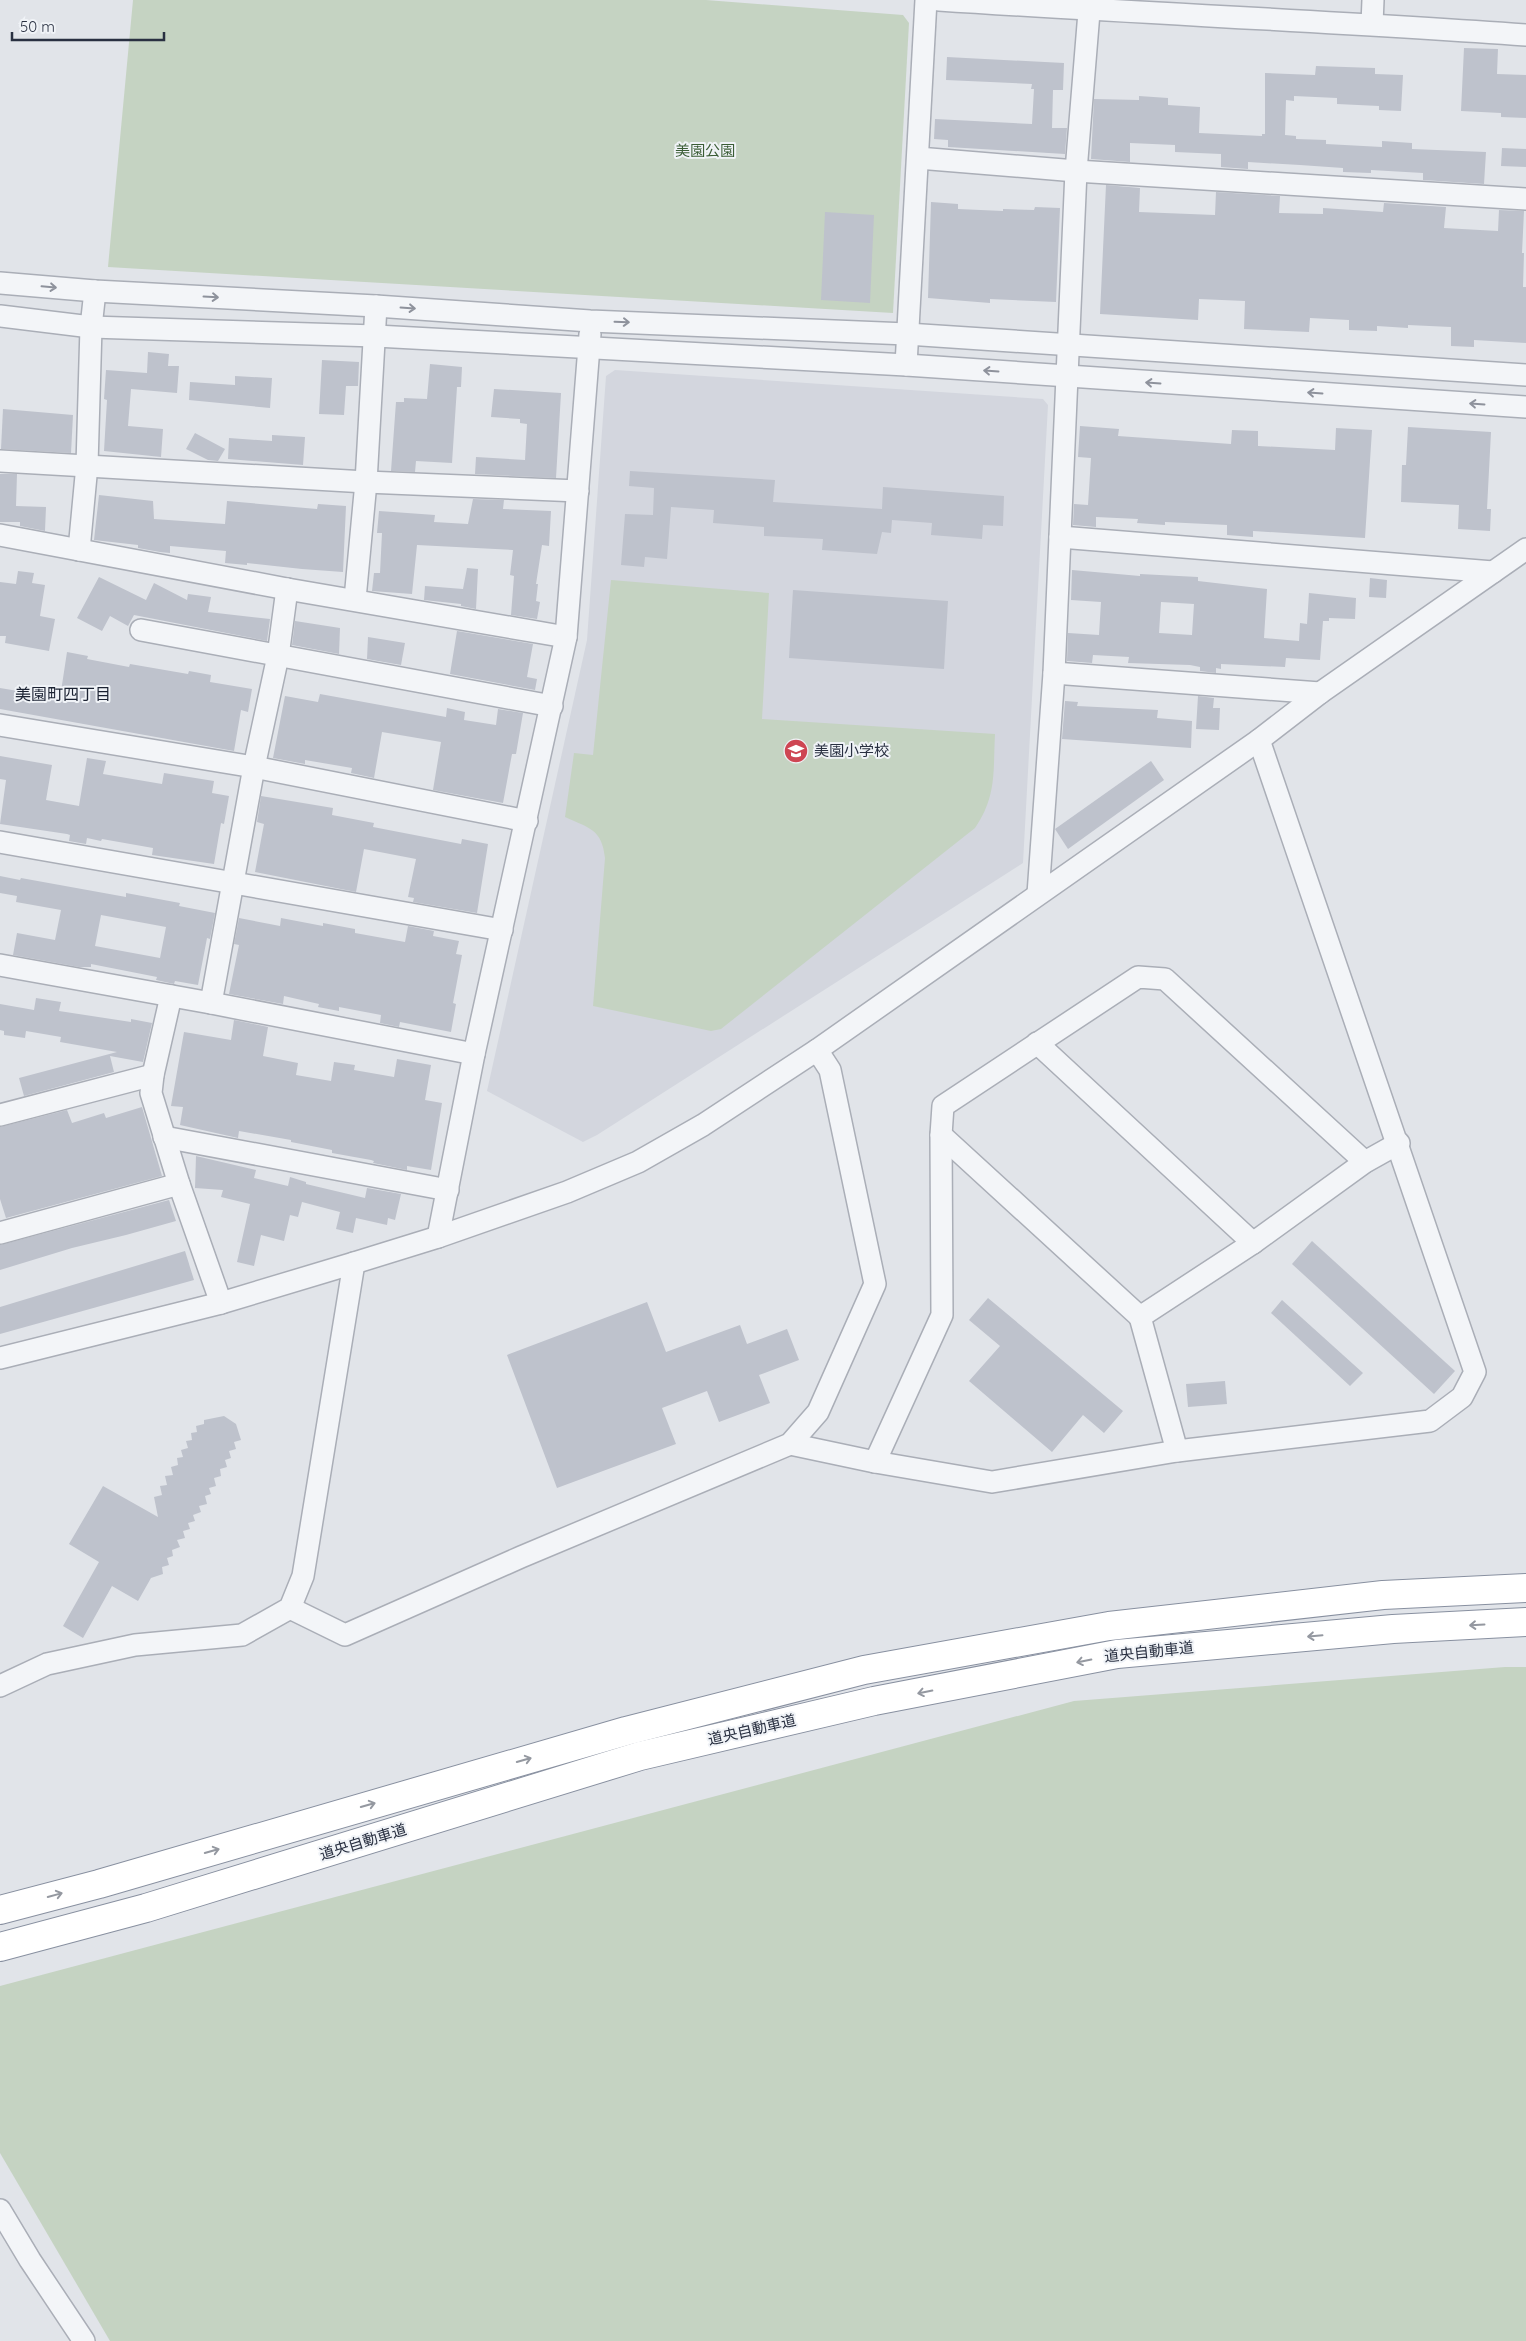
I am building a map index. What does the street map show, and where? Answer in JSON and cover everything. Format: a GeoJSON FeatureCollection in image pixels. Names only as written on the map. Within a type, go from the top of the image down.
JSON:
{"type":"FeatureCollection","features":[{"type":"Feature","properties":{"kind":"highway","name":"道央自動車道"},"geometry":{"type":"LineString","coordinates":[[4,1909],[98,1884],[626,1731],[864,1670],[1109,1626],[1383,1594],[1526,1588]]}},
{"type":"Feature","properties":{"kind":"highway","name":"道央自動車道"},"geometry":{"type":"LineString","coordinates":[[9,1945],[146,1908],[640,1756],[874,1702],[1118,1654],[1393,1629],[1526,1622]]}},
{"type":"Feature","properties":{"kind":"street"},"geometry":{"type":"LineString","coordinates":[[906,365],[926,0]]}},
{"type":"Feature","properties":{"kind":"street"},"geometry":{"type":"LineString","coordinates":[[939,0],[1090,5],[1526,34]]}},
{"type":"Feature","properties":{"kind":"street"},"geometry":{"type":"LineString","coordinates":[[1372,24],[1373,0]]}},
{"type":"Feature","properties":{"kind":"street"},"geometry":{"type":"LineString","coordinates":[[1038,894],[1054,673],[1076,171],[1090,5]]}},
{"type":"Feature","properties":{"kind":"street"},"geometry":{"type":"LineString","coordinates":[[918,158],[1076,171],[1526,199]]}},
{"type":"Feature","properties":{"kind":"street"},"geometry":{"type":"LineString","coordinates":[[0,283],[95,291],[376,306],[590,321],[907,334],[1526,375]]}},
{"type":"Feature","properties":{"kind":"street"},"geometry":{"type":"LineString","coordinates":[[79,550],[87,466],[91,327],[95,291]]}},
{"type":"Feature","properties":{"kind":"street"},"geometry":{"type":"LineString","coordinates":[[355,599],[366,482],[376,336],[376,306]]}},
{"type":"Feature","properties":{"kind":"street"},"geometry":{"type":"LineString","coordinates":[[0,316],[91,327],[376,336],[906,365],[1526,407]]}},
{"type":"Feature","properties":{"kind":"street"},"geometry":{"type":"LineString","coordinates":[[438,1237],[474,1054],[527,821],[566,636],[590,349],[590,321]]}},
{"type":"Feature","properties":{"kind":"street"},"geometry":{"type":"LineString","coordinates":[[0,461],[366,482],[578,491]]}},
{"type":"Feature","properties":{"kind":"street"},"geometry":{"type":"LineString","coordinates":[[0,535],[287,589],[566,636]]}},
{"type":"Feature","properties":{"kind":"street"},"geometry":{"type":"LineString","coordinates":[[1060,537],[1494,572]]}},
{"type":"Feature","properties":{"kind":"street"},"geometry":{"type":"LineString","coordinates":[[0,1358],[221,1303],[354,1263],[438,1237],[567,1192],[638,1162],[703,1125],[818,1050],[1259,740],[1320,693],[1526,549]]}},
{"type":"Feature","properties":{"kind":"street"},"geometry":{"type":"LineString","coordinates":[[210,1003],[254,766],[278,656],[287,589]]}},
{"type":"Feature","properties":{"kind":"street"},"geometry":{"type":"LineString","coordinates":[[141,630],[552,706]]}},
{"type":"Feature","properties":{"kind":"street"},"geometry":{"type":"LineString","coordinates":[[1054,673],[1320,693]]}},
{"type":"Feature","properties":{"kind":"street"},"geometry":{"type":"LineString","coordinates":[[0,725],[254,766],[527,821]]}},
{"type":"Feature","properties":{"kind":"street"},"geometry":{"type":"LineString","coordinates":[[790,1444],[875,1462],[992,1482],[1177,1451],[1430,1421],[1462,1398],[1475,1372],[1399,1143],[1259,740]]}},
{"type":"Feature","properties":{"kind":"street"},"geometry":{"type":"LineString","coordinates":[[0,842],[502,930]]}},
{"type":"Feature","properties":{"kind":"street"},"geometry":{"type":"LineString","coordinates":[[0,965],[474,1054]]}},
{"type":"Feature","properties":{"kind":"street"},"geometry":{"type":"LineString","coordinates":[[875,1462],[942,1315],[941,1135],[943,1106],[1037,1042],[1138,977],[1165,979],[1365,1162]]}},
{"type":"Feature","properties":{"kind":"street"},"geometry":{"type":"LineString","coordinates":[[171,996],[153,1075],[151,1093],[179,1184],[221,1303]]}},
{"type":"Feature","properties":{"kind":"street"},"geometry":{"type":"LineString","coordinates":[[1037,1042],[1253,1244]]}},
{"type":"Feature","properties":{"kind":"street"},"geometry":{"type":"LineString","coordinates":[[290,1608],[345,1635],[521,1557],[790,1444],[818,1412],[875,1284],[830,1070],[818,1050]]}},
{"type":"Feature","properties":{"kind":"street"},"geometry":{"type":"LineString","coordinates":[[0,1115],[153,1075]]}},
{"type":"Feature","properties":{"kind":"street"},"geometry":{"type":"LineString","coordinates":[[941,1135],[1140,1317],[1177,1451]]}},
{"type":"Feature","properties":{"kind":"street"},"geometry":{"type":"LineString","coordinates":[[164,1137],[448,1190]]}},
{"type":"Feature","properties":{"kind":"street"},"geometry":{"type":"LineString","coordinates":[[1140,1317],[1253,1244],[1365,1162],[1399,1143]]}},
{"type":"Feature","properties":{"kind":"street"},"geometry":{"type":"LineString","coordinates":[[0,1233],[179,1184]]}},
{"type":"Feature","properties":{"kind":"street"},"geometry":{"type":"LineString","coordinates":[[0,1686],[47,1664],[135,1645],[242,1635],[290,1608],[303,1576],[354,1263]]}},
{"type":"Feature","properties":{"kind":"street"},"geometry":{"type":"LineString","coordinates":[[0,2210],[30,2260],[84,2341]]}},
{"type":"Feature","properties":{"kind":"shaded area","name":"美園小学校"},"geometry":{"type":"Polygon","coordinates":[[[615,370],[1043,399],[1048,405],[1023,863],[597,1135],[583,1142],[487,1091],[587,640],[606,376],[615,370]]]}},
{"type":"Feature","properties":{"kind":"green space","name":"美園公園"},"geometry":{"type":"Polygon","coordinates":[[[133,0],[706,0],[903,15],[909,23],[893,313],[108,267],[133,0]]]}},
{"type":"Feature","properties":{"kind":"green space"},"geometry":{"type":"Polygon","coordinates":[[[611,580],[769,593],[762,719],[995,734],[994,772],[990,794],[987,805],[975,828],[721,1029],[711,1031],[593,1006],[605,858],[601,841],[597,835],[587,827],[565,817],[574,753],[593,755],[611,580]]]}},
{"type":"Feature","properties":{"kind":"green space"},"geometry":{"type":"Polygon","coordinates":[[[1505,1667],[1526,1667],[1526,2341],[110,2341],[0,2153],[0,1986],[1074,1701],[1505,1667]]]}},
{"type":"Feature","properties":{"kind":"building"},"geometry":{"type":"Polygon","coordinates":[[[1464,48],[1498,49],[1497,74],[1526,75],[1526,118],[1501,117],[1501,113],[1461,111],[1464,48]]]}},
{"type":"Feature","properties":{"kind":"building"},"geometry":{"type":"Polygon","coordinates":[[[947,57],[1064,63],[1063,90],[1053,90],[1052,128],[1067,128],[1065,154],[948,147],[948,140],[934,139],[935,119],[1032,124],[1034,89],[1031,89],[1032,84],[946,80],[947,57]]]}},
{"type":"Feature","properties":{"kind":"building"},"geometry":{"type":"Polygon","coordinates":[[[1316,66],[1375,68],[1375,74],[1403,75],[1401,111],[1379,110],[1379,106],[1337,104],[1337,98],[1294,96],[1294,101],[1286,100],[1285,135],[1296,136],[1296,139],[1326,140],[1326,144],[1382,147],[1382,141],[1412,143],[1412,149],[1486,152],[1484,184],[1423,180],[1423,173],[1371,170],[1371,173],[1343,172],[1343,168],[1300,165],[1248,162],[1248,169],[1221,167],[1221,154],[1175,152],[1175,145],[1130,143],[1130,162],[1091,159],[1094,99],[1139,100],[1139,96],[1168,98],[1168,105],[1200,107],[1199,133],[1262,136],[1262,134],[1265,134],[1265,73],[1315,75],[1316,66]]]}},
{"type":"Feature","properties":{"kind":"building"},"geometry":{"type":"Polygon","coordinates":[[[1502,148],[1526,149],[1526,167],[1501,166],[1502,148]]]}},
{"type":"Feature","properties":{"kind":"building"},"geometry":{"type":"Polygon","coordinates":[[[1106,185],[1140,188],[1139,212],[1215,215],[1216,192],[1280,196],[1279,213],[1323,214],[1323,208],[1383,212],[1384,203],[1446,207],[1444,228],[1498,231],[1499,210],[1524,211],[1522,253],[1524,253],[1523,287],[1526,287],[1526,343],[1474,340],[1474,347],[1451,346],[1451,327],[1408,325],[1408,328],[1377,326],[1377,331],[1349,330],[1349,320],[1310,318],[1309,332],[1244,329],[1245,301],[1199,299],[1198,320],[1100,314],[1106,185]]]}},
{"type":"Feature","properties":{"kind":"building"},"geometry":{"type":"Polygon","coordinates":[[[931,202],[958,204],[958,209],[1003,211],[1003,209],[1034,210],[1035,207],[1060,208],[1056,302],[990,299],[990,303],[928,298],[931,202]]]}},
{"type":"Feature","properties":{"kind":"building"},"geometry":{"type":"Polygon","coordinates":[[[825,212],[874,215],[870,303],[821,300],[825,212]]]}},
{"type":"Feature","properties":{"kind":"building"},"geometry":{"type":"Polygon","coordinates":[[[148,352],[169,354],[168,366],[179,366],[177,393],[131,389],[128,426],[163,429],[161,457],[104,451],[107,400],[104,399],[106,370],[147,373],[148,352]]]}},
{"type":"Feature","properties":{"kind":"building"},"geometry":{"type":"Polygon","coordinates":[[[322,360],[359,362],[358,386],[346,386],[344,415],[319,414],[322,360]]]}},
{"type":"Feature","properties":{"kind":"building"},"geometry":{"type":"Polygon","coordinates":[[[430,364],[462,367],[461,387],[457,387],[452,463],[416,461],[415,472],[391,471],[396,402],[404,402],[404,398],[427,399],[430,364]]]}},
{"type":"Feature","properties":{"kind":"building"},"geometry":{"type":"Polygon","coordinates":[[[235,376],[272,378],[270,408],[189,400],[190,382],[235,385],[235,376]]]}},
{"type":"Feature","properties":{"kind":"building"},"geometry":{"type":"Polygon","coordinates":[[[494,389],[561,393],[556,478],[475,474],[476,457],[525,460],[527,424],[520,423],[520,419],[491,417],[494,389]]]}},
{"type":"Feature","properties":{"kind":"building"},"geometry":{"type":"Polygon","coordinates":[[[3,409],[73,415],[71,453],[1,449],[3,409]]]}},
{"type":"Feature","properties":{"kind":"building"},"geometry":{"type":"Polygon","coordinates":[[[1080,426],[1119,429],[1118,436],[1231,444],[1232,430],[1258,431],[1258,446],[1335,450],[1336,428],[1372,430],[1365,538],[1253,531],[1253,537],[1227,535],[1227,525],[1165,522],[1165,525],[1137,523],[1138,519],[1096,517],[1096,527],[1073,525],[1074,504],[1088,505],[1091,458],[1078,457],[1080,426]]]}},
{"type":"Feature","properties":{"kind":"building"},"geometry":{"type":"Polygon","coordinates":[[[1408,427],[1491,432],[1487,509],[1491,509],[1490,531],[1458,529],[1459,505],[1401,502],[1402,465],[1406,465],[1408,427]]]}},
{"type":"Feature","properties":{"kind":"building"},"geometry":{"type":"Polygon","coordinates":[[[195,433],[225,449],[218,461],[208,460],[186,449],[195,433]]]}},
{"type":"Feature","properties":{"kind":"building"},"geometry":{"type":"Polygon","coordinates":[[[272,435],[305,437],[303,465],[228,459],[229,438],[272,441],[272,435]]]}},
{"type":"Feature","properties":{"kind":"building"},"geometry":{"type":"Polygon","coordinates":[[[630,471],[775,480],[773,502],[882,509],[883,487],[1004,496],[1003,526],[983,525],[982,539],[931,535],[932,523],[892,520],[891,533],[882,532],[877,554],[822,550],[823,539],[764,536],[764,527],[713,523],[714,510],[671,507],[667,559],[645,557],[644,567],[621,565],[625,514],[653,515],[654,488],[629,486],[630,471]]]}},
{"type":"Feature","properties":{"kind":"building"},"geometry":{"type":"Polygon","coordinates":[[[0,474],[17,474],[16,506],[46,507],[45,531],[20,526],[20,522],[0,522],[0,474]]]}},
{"type":"Feature","properties":{"kind":"building"},"geometry":{"type":"Polygon","coordinates":[[[99,495],[153,501],[154,519],[225,524],[227,501],[317,509],[318,504],[346,506],[343,572],[247,563],[247,565],[225,563],[226,551],[170,546],[170,553],[138,548],[138,545],[94,540],[99,495]]]}},
{"type":"Feature","properties":{"kind":"building"},"geometry":{"type":"Polygon","coordinates":[[[473,499],[504,500],[503,509],[551,511],[549,546],[542,545],[536,584],[538,584],[536,601],[540,602],[537,619],[511,615],[514,576],[510,575],[513,550],[417,545],[412,594],[372,591],[374,573],[380,573],[382,533],[377,533],[379,511],[435,515],[434,522],[468,524],[473,499]]]}},
{"type":"Feature","properties":{"kind":"building"},"geometry":{"type":"Polygon","coordinates":[[[467,568],[478,569],[476,609],[461,606],[461,604],[424,600],[425,586],[463,589],[467,568]]]}},
{"type":"Feature","properties":{"kind":"building"},"geometry":{"type":"Polygon","coordinates":[[[1072,570],[1140,576],[1140,574],[1198,577],[1198,581],[1267,589],[1264,638],[1299,641],[1300,623],[1307,624],[1309,593],[1356,598],[1355,619],[1329,618],[1329,621],[1323,621],[1320,660],[1286,658],[1285,667],[1221,664],[1221,669],[1216,668],[1216,673],[1200,671],[1200,667],[1190,665],[1128,663],[1129,657],[1093,655],[1092,663],[1067,661],[1068,633],[1099,635],[1101,602],[1071,600],[1072,570]],[[1161,602],[1159,633],[1192,635],[1194,604],[1161,602]]]}},
{"type":"Feature","properties":{"kind":"building"},"geometry":{"type":"Polygon","coordinates":[[[18,571],[34,573],[32,583],[45,585],[40,616],[55,619],[49,651],[5,643],[6,636],[0,636],[0,582],[16,584],[18,571]]]}},
{"type":"Feature","properties":{"kind":"building"},"geometry":{"type":"Polygon","coordinates":[[[99,577],[146,600],[154,583],[187,600],[188,594],[211,597],[208,612],[270,619],[267,641],[134,615],[128,626],[110,616],[102,631],[77,618],[99,577]]]}},
{"type":"Feature","properties":{"kind":"building"},"geometry":{"type":"Polygon","coordinates":[[[1370,578],[1387,580],[1386,598],[1369,597],[1370,578]]]}},
{"type":"Feature","properties":{"kind":"building"},"geometry":{"type":"Polygon","coordinates":[[[793,590],[948,601],[944,669],[789,658],[793,590]]]}},
{"type":"Feature","properties":{"kind":"building"},"geometry":{"type":"Polygon","coordinates":[[[295,621],[340,628],[339,654],[292,645],[295,621]]]}},
{"type":"Feature","properties":{"kind":"building"},"geometry":{"type":"Polygon","coordinates":[[[457,631],[533,644],[527,677],[537,679],[535,690],[450,674],[457,631]]]}},
{"type":"Feature","properties":{"kind":"building"},"geometry":{"type":"Polygon","coordinates":[[[368,637],[405,643],[401,665],[367,659],[368,637]]]}},
{"type":"Feature","properties":{"kind":"building"},"geometry":{"type":"Polygon","coordinates":[[[67,652],[88,656],[87,659],[129,667],[130,664],[188,674],[189,671],[211,675],[210,682],[252,689],[248,712],[241,710],[234,751],[0,709],[0,688],[60,698],[67,652]]]}},
{"type":"Feature","properties":{"kind":"building"},"geometry":{"type":"Polygon","coordinates":[[[320,694],[446,717],[447,708],[465,712],[464,720],[496,725],[498,709],[523,713],[516,754],[512,754],[503,803],[433,790],[441,742],[382,732],[374,778],[351,773],[352,768],[305,760],[305,764],[273,758],[285,696],[318,702],[320,694]]]}},
{"type":"Feature","properties":{"kind":"building"},"geometry":{"type":"Polygon","coordinates":[[[1198,696],[1214,698],[1213,708],[1220,708],[1219,730],[1196,729],[1198,696]]]}},
{"type":"Feature","properties":{"kind":"building"},"geometry":{"type":"Polygon","coordinates":[[[1065,701],[1078,702],[1077,706],[1158,710],[1157,718],[1192,721],[1191,748],[1062,739],[1065,701]]]}},
{"type":"Feature","properties":{"kind":"building"},"geometry":{"type":"Polygon","coordinates":[[[0,756],[52,765],[46,800],[79,806],[87,758],[106,761],[103,774],[162,784],[164,773],[214,781],[212,793],[229,796],[224,824],[221,823],[214,864],[152,855],[153,848],[87,838],[86,844],[69,841],[70,835],[67,834],[0,824],[6,780],[0,779],[0,756]]]}},
{"type":"Feature","properties":{"kind":"building"},"geometry":{"type":"Polygon","coordinates":[[[1151,761],[1164,780],[1068,849],[1055,829],[1151,761]]]}},
{"type":"Feature","properties":{"kind":"building"},"geometry":{"type":"Polygon","coordinates":[[[261,796],[333,808],[332,815],[374,823],[373,827],[461,844],[462,839],[488,844],[477,913],[413,902],[414,898],[408,897],[416,859],[364,849],[356,892],[255,872],[264,824],[257,822],[261,796]]]}},
{"type":"Feature","properties":{"kind":"building"},"geometry":{"type":"Polygon","coordinates":[[[0,876],[126,897],[126,893],[180,903],[179,906],[215,913],[210,939],[207,938],[198,985],[175,981],[174,984],[156,980],[157,977],[91,964],[91,967],[79,967],[13,955],[17,933],[55,940],[61,910],[16,902],[17,896],[0,893],[0,876]],[[101,915],[95,946],[160,958],[166,927],[101,915]]]}},
{"type":"Feature","properties":{"kind":"building"},"geometry":{"type":"Polygon","coordinates":[[[239,918],[280,926],[281,918],[323,926],[323,923],[355,929],[355,933],[405,942],[408,926],[434,931],[433,936],[459,941],[456,954],[462,955],[453,1003],[456,1004],[451,1032],[400,1022],[399,1027],[380,1023],[381,1015],[339,1007],[339,1011],[318,1007],[319,1004],[284,996],[283,1004],[229,994],[239,945],[234,944],[239,918]]]}},
{"type":"Feature","properties":{"kind":"building"},"geometry":{"type":"Polygon","coordinates":[[[36,998],[61,1002],[59,1011],[131,1022],[131,1019],[152,1023],[143,1062],[110,1056],[114,1072],[24,1096],[19,1078],[117,1052],[60,1042],[61,1037],[26,1031],[25,1038],[4,1035],[4,1031],[0,1030],[0,1004],[34,1010],[36,998]]]}},
{"type":"Feature","properties":{"kind":"building"},"geometry":{"type":"Polygon","coordinates":[[[234,1020],[268,1027],[263,1056],[298,1063],[296,1075],[331,1081],[334,1062],[355,1065],[354,1070],[394,1077],[397,1059],[431,1065],[425,1100],[442,1103],[431,1170],[407,1166],[407,1170],[373,1163],[374,1161],[371,1160],[332,1153],[332,1150],[291,1142],[291,1140],[239,1131],[238,1138],[180,1125],[183,1107],[171,1106],[184,1032],[231,1040],[234,1020]]]}},
{"type":"Feature","properties":{"kind":"building"},"geometry":{"type":"Polygon","coordinates":[[[142,1107],[162,1176],[6,1218],[0,1199],[0,1127],[67,1110],[72,1123],[104,1113],[106,1118],[142,1107]]]}},
{"type":"Feature","properties":{"kind":"building"},"geometry":{"type":"Polygon","coordinates":[[[196,1156],[256,1170],[254,1178],[288,1186],[290,1177],[306,1182],[306,1184],[365,1198],[367,1188],[401,1194],[395,1220],[388,1218],[387,1225],[356,1218],[353,1233],[336,1229],[340,1212],[302,1202],[298,1217],[290,1215],[284,1241],[261,1235],[254,1266],[237,1262],[250,1204],[221,1197],[223,1190],[195,1188],[196,1156]]]}},
{"type":"Feature","properties":{"kind":"building"},"geometry":{"type":"Polygon","coordinates":[[[169,1200],[176,1221],[72,1248],[0,1270],[0,1245],[169,1200]]]}},
{"type":"Feature","properties":{"kind":"building"},"geometry":{"type":"Polygon","coordinates":[[[1312,1241],[1455,1371],[1434,1394],[1292,1264],[1312,1241]]]}},
{"type":"Feature","properties":{"kind":"building"},"geometry":{"type":"Polygon","coordinates":[[[185,1251],[194,1280],[0,1334],[0,1307],[185,1251]]]}},
{"type":"Feature","properties":{"kind":"building"},"geometry":{"type":"Polygon","coordinates":[[[988,1298],[1123,1411],[1104,1433],[1083,1415],[1052,1452],[969,1381],[1000,1346],[969,1320],[988,1298]]]}},
{"type":"Feature","properties":{"kind":"building"},"geometry":{"type":"Polygon","coordinates":[[[1282,1300],[1363,1373],[1350,1386],[1271,1313],[1282,1300]]]}},
{"type":"Feature","properties":{"kind":"building"},"geometry":{"type":"Polygon","coordinates":[[[647,1302],[666,1352],[740,1325],[747,1344],[787,1329],[799,1360],[759,1375],[770,1403],[719,1422],[707,1391],[662,1408],[676,1444],[557,1488],[507,1355],[647,1302]]]}},
{"type":"Feature","properties":{"kind":"building"},"geometry":{"type":"Polygon","coordinates":[[[1225,1381],[1227,1404],[1188,1407],[1186,1384],[1225,1381]]]}},
{"type":"Feature","properties":{"kind":"building"},"geometry":{"type":"Polygon","coordinates":[[[224,1416],[236,1424],[241,1440],[234,1442],[236,1449],[229,1451],[231,1458],[225,1460],[227,1467],[220,1469],[221,1476],[214,1478],[216,1486],[209,1488],[211,1494],[205,1496],[207,1504],[199,1506],[201,1512],[193,1515],[195,1521],[188,1523],[190,1529],[183,1531],[185,1538],[177,1540],[180,1547],[172,1550],[173,1556],[167,1558],[169,1565],[162,1567],[163,1574],[151,1578],[138,1601],[112,1586],[83,1638],[63,1626],[99,1562],[69,1544],[103,1486],[158,1517],[154,1497],[162,1495],[160,1486],[167,1485],[165,1476],[173,1475],[171,1467],[178,1465],[177,1458],[183,1457],[181,1450],[188,1448],[186,1441],[192,1440],[191,1433],[197,1432],[196,1426],[204,1424],[204,1420],[224,1416]]]}},
{"type":"Feature","properties":{"kind":"place","name":"美園小学校"},"geometry":{"type":"Point","coordinates":[796,751]}},
{"type":"Feature","properties":{"kind":"district","name":"美園町四丁目"},"geometry":{"type":"Point","coordinates":[63,694]}}]}
